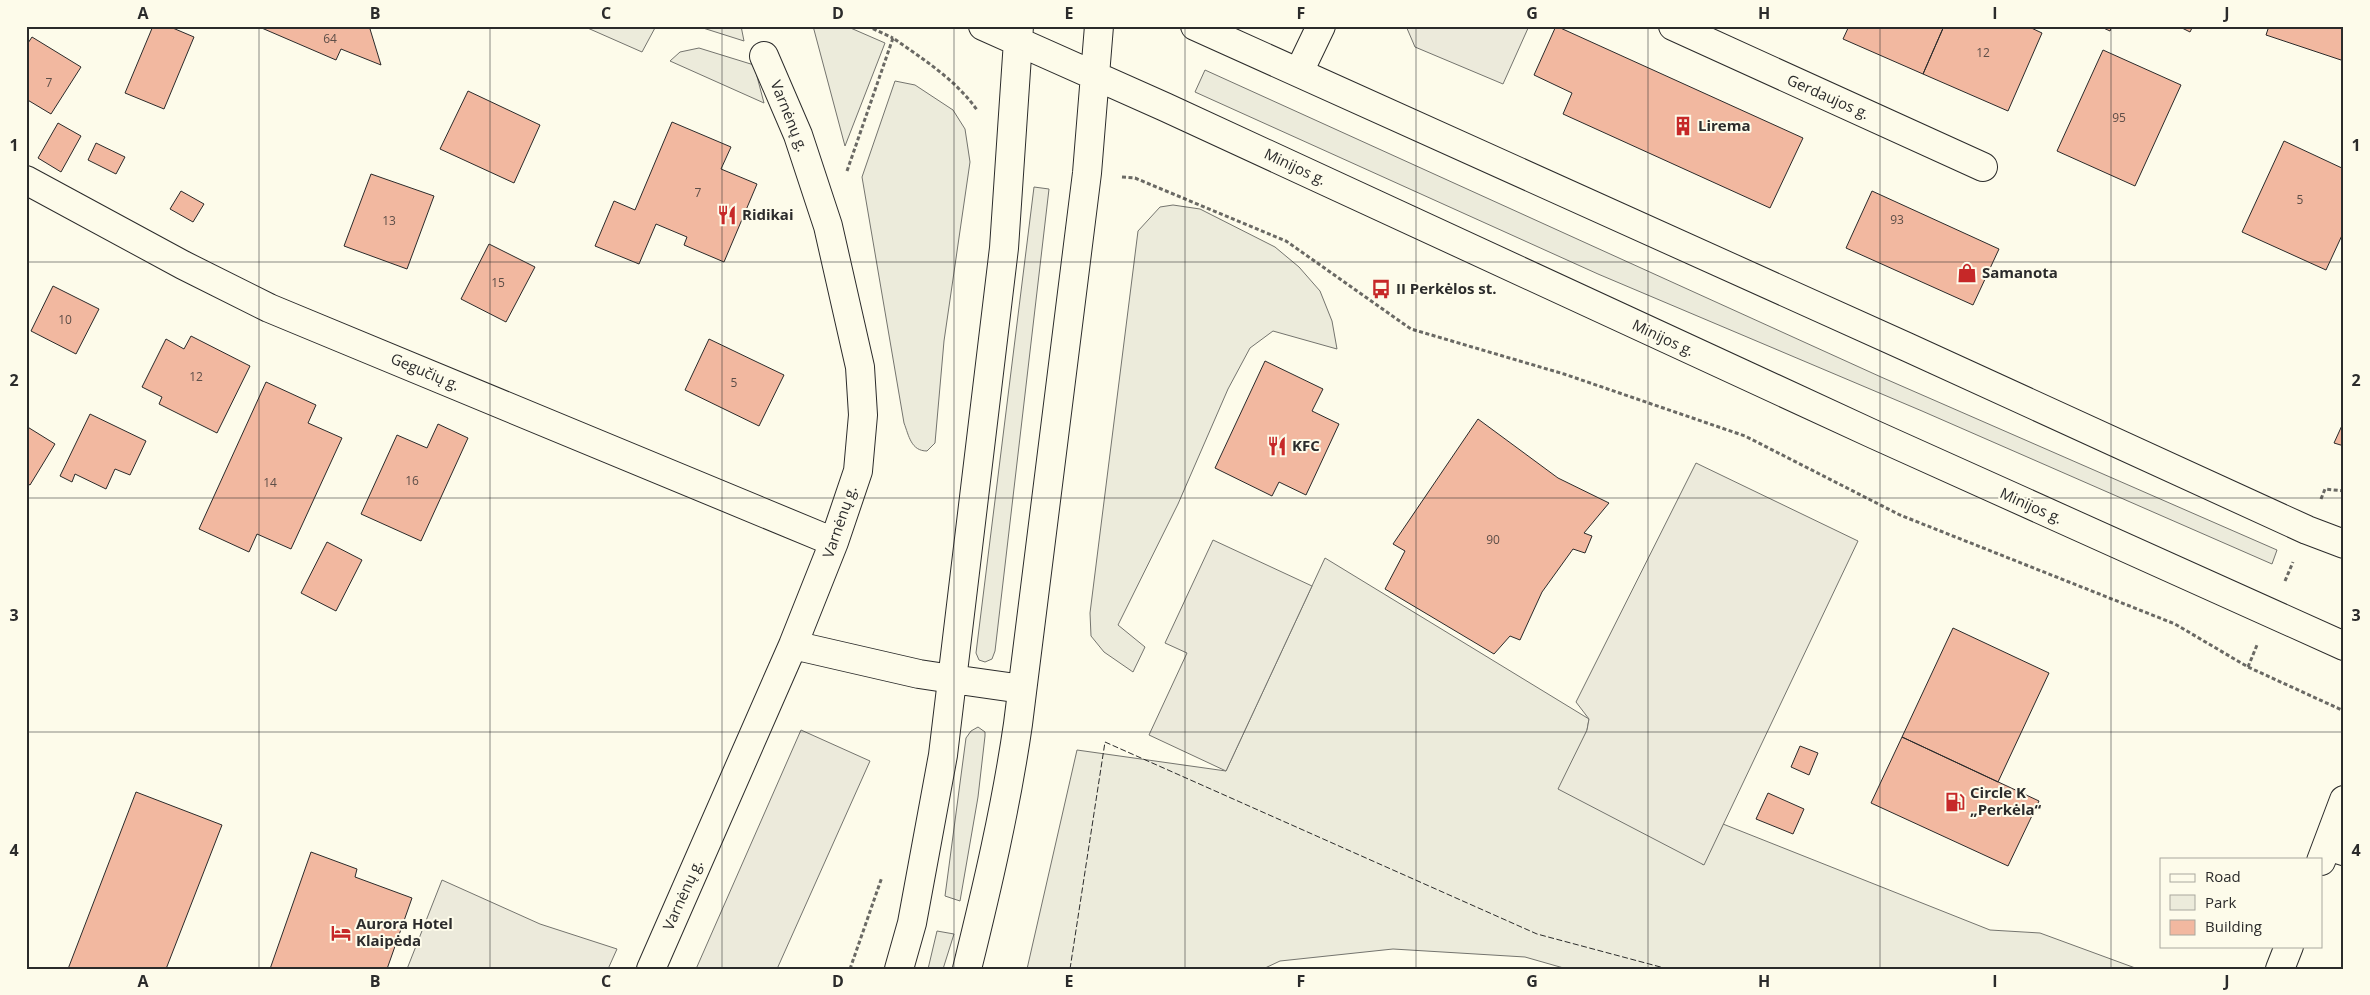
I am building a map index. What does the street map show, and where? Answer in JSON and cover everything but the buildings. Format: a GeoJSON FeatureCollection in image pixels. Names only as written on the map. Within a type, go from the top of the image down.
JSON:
{"type":"FeatureCollection","features":[{"type":"Feature","properties":{"kind":"main road","name":"Minijos g."},"geometry":{"type":"LineString","coordinates":[[984,26],[1019,34],[1095,76],[1768,386],[2344,646]]}},
{"type":"Feature","properties":{"kind":"main road"},"geometry":{"type":"LineString","coordinates":[[967,969],[990,877],[1009,783],[1087,173],[1099,26]]}},
{"type":"Feature","properties":{"kind":"main road"},"geometry":{"type":"LineString","coordinates":[[1195,26],[2307,530],[2344,544]]}},
{"type":"Feature","properties":{"kind":"main road"},"geometry":{"type":"LineString","coordinates":[[1299,72],[1321,26]]}},
{"type":"Feature","properties":{"kind":"main road","name":"Gerdaujos g."},"geometry":{"type":"LineString","coordinates":[[1673,26],[1983,167]]}},
{"type":"Feature","properties":{"kind":"main road"},"geometry":{"type":"LineString","coordinates":[[899,969],[912,922],[943,756],[1004,248],[1019,34]]}},
{"type":"Feature","properties":{"kind":"main road","name":"Varnėnų g."},"geometry":{"type":"LineString","coordinates":[[651,969],[794,645],[834,542],[858,471],[863,415],[860,367],[828,226],[798,135],[764,56]]}},
{"type":"Feature","properties":{"kind":"main road","name":"Gegučių g."},"geometry":{"type":"LineString","coordinates":[[26,180],[183,266],[269,308],[834,542]]}},
{"type":"Feature","properties":{"kind":"main road"},"geometry":{"type":"LineString","coordinates":[[794,645],[919,674],[1022,689]]}},
{"type":"Feature","properties":{"kind":"main road"},"geometry":{"type":"LineString","coordinates":[[2330,856],[2344,800]]}},
{"type":"Feature","properties":{"kind":"main road"},"geometry":{"type":"LineString","coordinates":[[2280,969],[2288,948]]}},
{"type":"Feature","properties":{"kind":"path"},"geometry":{"type":"LineString","coordinates":[[867,26],[893,38],[938,71],[970,101],[980,116]]}},
{"type":"Feature","properties":{"kind":"path"},"geometry":{"type":"LineString","coordinates":[[828,226],[893,38]]}},
{"type":"Feature","properties":{"kind":"path"},"geometry":{"type":"LineString","coordinates":[[1087,173],[1135,178],[1286,241],[1411,329],[1564,374],[1745,436],[1900,515],[2175,624],[2248,667],[2344,711]]}},
{"type":"Feature","properties":{"kind":"path"},"geometry":{"type":"LineString","coordinates":[[2248,667],[2325,490],[2344,491]]}},
{"type":"Feature","properties":{"kind":"green space"},"geometry":{"type":"Polygon","coordinates":[[[583,26],[656,26],[642,52],[583,26]]]}},
{"type":"Feature","properties":{"kind":"green space"},"geometry":{"type":"Polygon","coordinates":[[[701,26],[741,26],[744,41],[703,28],[701,26]]]}},
{"type":"Feature","properties":{"kind":"green space"},"geometry":{"type":"Polygon","coordinates":[[[813,26],[846,26],[885,43],[845,146],[813,26]]]}},
{"type":"Feature","properties":{"kind":"green space"},"geometry":{"type":"Polygon","coordinates":[[[699,48],[754,65],[764,103],[670,61],[680,52],[699,48]]]}},
{"type":"Feature","properties":{"kind":"green space"},"geometry":{"type":"Polygon","coordinates":[[[1205,70],[1881,377],[2277,550],[2272,564],[1922,411],[1598,274],[1195,92],[1205,70]]]}},
{"type":"Feature","properties":{"kind":"green space"},"geometry":{"type":"Polygon","coordinates":[[[895,81],[915,85],[953,110],[965,129],[970,162],[944,341],[935,443],[927,451],[914,446],[904,423],[862,177],[895,81]]]}},
{"type":"Feature","properties":{"kind":"green space"},"geometry":{"type":"Polygon","coordinates":[[[1034,187],[1049,189],[995,651],[992,659],[985,662],[979,660],[976,653],[1034,187]]]}},
{"type":"Feature","properties":{"kind":"green space"},"geometry":{"type":"Polygon","coordinates":[[[1173,205],[1200,209],[1275,247],[1299,267],[1320,291],[1332,321],[1337,349],[1273,331],[1250,348],[1228,389],[1178,504],[1118,625],[1145,647],[1133,672],[1104,652],[1091,636],[1090,613],[1138,231],[1160,207],[1173,205]]]}},
{"type":"Feature","properties":{"kind":"green space"},"geometry":{"type":"Polygon","coordinates":[[[1325,558],[1589,719],[1587,730],[1703,865],[1723,824],[1990,930],[2040,933],[2138,969],[1567,969],[1525,957],[1393,949],[1280,961],[1263,969],[1027,969],[1077,750],[1226,771],[1325,558]]]}},
{"type":"Feature","properties":{"kind":"green space"},"geometry":{"type":"Polygon","coordinates":[[[978,727],[985,732],[985,736],[978,797],[960,901],[945,896],[966,738],[971,731],[978,727]]]}},
{"type":"Feature","properties":{"kind":"green space"},"geometry":{"type":"Polygon","coordinates":[[[937,931],[954,934],[943,969],[928,969],[937,931]]]}},
{"type":"Feature","properties":{"kind":"shaded area"},"geometry":{"type":"Polygon","coordinates":[[[1406,26],[1529,26],[1503,84],[1415,47],[1406,26]]]}},
{"type":"Feature","properties":{"kind":"shaded area"},"geometry":{"type":"Polygon","coordinates":[[[1696,463],[1858,541],[1704,865],[1558,789],[1587,730],[1589,719],[1576,702],[1696,463]]]}},
{"type":"Feature","properties":{"kind":"shaded area"},"geometry":{"type":"Polygon","coordinates":[[[1213,540],[1312,586],[1226,771],[1149,735],[1187,653],[1165,643],[1213,540]]]}},
{"type":"Feature","properties":{"kind":"shaded area"},"geometry":{"type":"Polygon","coordinates":[[[801,730],[870,761],[777,969],[696,969],[801,730]]]}},
{"type":"Feature","properties":{"kind":"shaded area"},"geometry":{"type":"Polygon","coordinates":[[[442,880],[540,924],[617,949],[608,969],[407,969],[442,880]]]}},
{"type":"Feature","properties":{"kind":"fence"},"geometry":{"type":"LineString","coordinates":[[1070,969],[1105,742],[1537,934],[1668,969]]}},
{"type":"Feature","properties":{"kind":"place","name":"Lirema"},"geometry":{"type":"Point","coordinates":[1683,126]}},
{"type":"Feature","properties":{"kind":"place","name":"Ridikai"},"geometry":{"type":"Point","coordinates":[727,215]}},
{"type":"Feature","properties":{"kind":"place","name":"Samanota"},"geometry":{"type":"Point","coordinates":[1967,273]}},
{"type":"Feature","properties":{"kind":"place","name":"II Perkėlos st."},"geometry":{"type":"Point","coordinates":[1381,289]}},
{"type":"Feature","properties":{"kind":"place","name":"KFC"},"geometry":{"type":"Point","coordinates":[1277,446]}},
{"type":"Feature","properties":{"kind":"place","name":"Circle K „Perkėla“"},"geometry":{"type":"Point","coordinates":[1955,802]}},
{"type":"Feature","properties":{"kind":"place","name":"Aurora Hotel Klaipėda"},"geometry":{"type":"Point","coordinates":[341,933]}}]}
